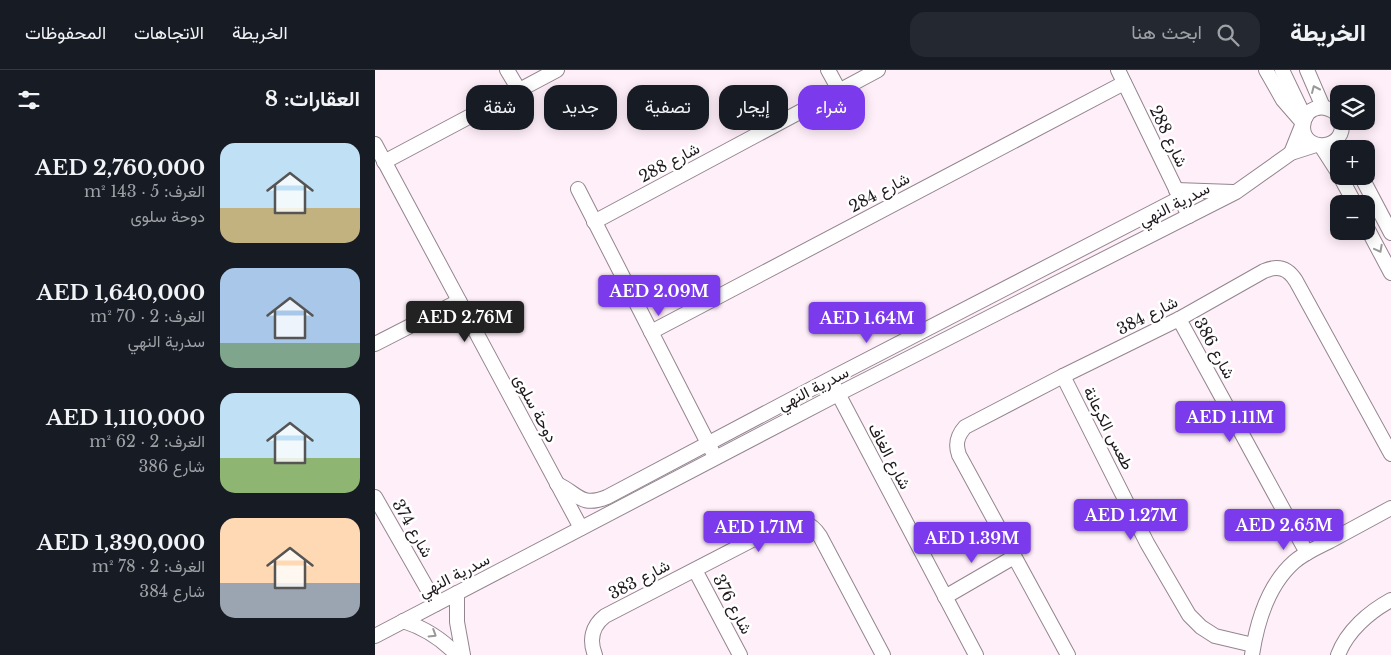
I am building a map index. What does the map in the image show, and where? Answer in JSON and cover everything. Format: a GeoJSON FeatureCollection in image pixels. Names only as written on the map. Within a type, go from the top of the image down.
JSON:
{"type":"FeatureCollection","features":[{"type":"Feature","properties":{"kind":"street"},"geometry":{"type":"LineString","coordinates":[[507,70],[516,85]]}},
{"type":"Feature","properties":{"kind":"street"},"geometry":{"type":"LineString","coordinates":[[528,85],[557,70]]}},
{"type":"Feature","properties":{"kind":"street"},"geometry":{"type":"LineString","coordinates":[[828,70],[836,85]]}},
{"type":"Feature","properties":{"kind":"street","name":"شارع 288"},"geometry":{"type":"LineString","coordinates":[[849,85],[878,70]]}},
{"type":"Feature","properties":{"kind":"street","name":"شارع 288"},"geometry":{"type":"LineString","coordinates":[[1118,70],[1189,216]]}},
{"type":"Feature","properties":{"kind":"street"},"geometry":{"type":"LineString","coordinates":[[1266,70],[1283,100],[1304,120]]}},
{"type":"Feature","properties":{"kind":"street"},"geometry":{"type":"LineString","coordinates":[[1282,70],[1304,120],[1303,129],[1307,139],[1319,146],[1330,162]]}},
{"type":"Feature","properties":{"kind":"street"},"geometry":{"type":"LineString","coordinates":[[1307,70],[1323,107]]}},
{"type":"Feature","properties":{"kind":"street","name":"شارع 284"},"geometry":{"type":"LineString","coordinates":[[651,332],[1124,83]]}},
{"type":"Feature","properties":{"kind":"street"},"geometry":{"type":"LineString","coordinates":[[1291,152],[1304,120],[1313,110],[1323,107],[1330,110]]}},
{"type":"Feature","properties":{"kind":"street","name":"شارع 288"},"geometry":{"type":"LineString","coordinates":[[594,222],[798,112]]}},
{"type":"Feature","properties":{"kind":"street"},"geometry":{"type":"LineString","coordinates":[[384,162],[466,118]]}},
{"type":"Feature","properties":{"kind":"street"},"geometry":{"type":"LineString","coordinates":[[1342,130],[1340,136],[1342,140]]}},
{"type":"Feature","properties":{"kind":"street","name":"سدرية النهي"},"geometry":{"type":"LineString","coordinates":[[375,636],[838,394],[1236,192],[1291,152],[1332,144],[1340,136]]}},
{"type":"Feature","properties":{"kind":"street","name":"دوحة سلوى"},"geometry":{"type":"LineString","coordinates":[[375,144],[581,528]]}},
{"type":"Feature","properties":{"kind":"street"},"geometry":{"type":"LineString","coordinates":[[1366,185],[1391,233]]}},
{"type":"Feature","properties":{"kind":"street"},"geometry":{"type":"LineString","coordinates":[[578,189],[716,458]]}},
{"type":"Feature","properties":{"kind":"street"},"geometry":{"type":"LineString","coordinates":[[557,484],[578,498],[593,501],[600,500],[1178,194],[1236,192]]}},
{"type":"Feature","properties":{"kind":"street"},"geometry":{"type":"LineString","coordinates":[[1374,240],[1391,272]]}},
{"type":"Feature","properties":{"kind":"street","name":"شارع 384"},"geometry":{"type":"LineString","coordinates":[[1068,655],[959,455],[957,449],[958,437],[971,424],[1179,319],[1264,271],[1271,268],[1279,268],[1286,270],[1296,281],[1391,454]]}},
{"type":"Feature","properties":{"kind":"street"},"geometry":{"type":"LineString","coordinates":[[375,344],[459,300]]}},
{"type":"Feature","properties":{"kind":"street","name":"شارع 386"},"geometry":{"type":"LineString","coordinates":[[1179,319],[1307,553]]}},
{"type":"Feature","properties":{"kind":"street","name":"طعس الكرعانة"},"geometry":{"type":"LineString","coordinates":[[1063,376],[1147,543],[1189,615],[1201,627],[1215,636],[1252,650]]}},
{"type":"Feature","properties":{"kind":"street","name":"شارع الغاف"},"geometry":{"type":"LineString","coordinates":[[830,379],[976,655]]}},
{"type":"Feature","properties":{"kind":"street","name":"شارع 374"},"geometry":{"type":"LineString","coordinates":[[375,497],[436,604]]}},
{"type":"Feature","properties":{"kind":"street"},"geometry":{"type":"LineString","coordinates":[[1252,650],[1264,608],[1275,584],[1289,567],[1307,553],[1391,508]]}},
{"type":"Feature","properties":{"kind":"street","name":"شارع 383"},"geometry":{"type":"LineString","coordinates":[[595,655],[591,640],[594,629],[600,620],[790,521],[805,522],[811,525],[820,536],[883,655]]}},
{"type":"Feature","properties":{"kind":"street"},"geometry":{"type":"LineString","coordinates":[[945,597],[1014,557]]}},
{"type":"Feature","properties":{"kind":"street","name":"شارع 376"},"geometry":{"type":"LineString","coordinates":[[695,570],[740,655]]}},
{"type":"Feature","properties":{"kind":"street"},"geometry":{"type":"LineString","coordinates":[[457,593],[457,622],[463,655]]}},
{"type":"Feature","properties":{"kind":"street"},"geometry":{"type":"LineString","coordinates":[[1338,655],[1350,633],[1365,617],[1391,600]]}},
{"type":"Feature","properties":{"kind":"street"},"geometry":{"type":"LineString","coordinates":[[403,621],[435,635],[457,655]]}}]}
